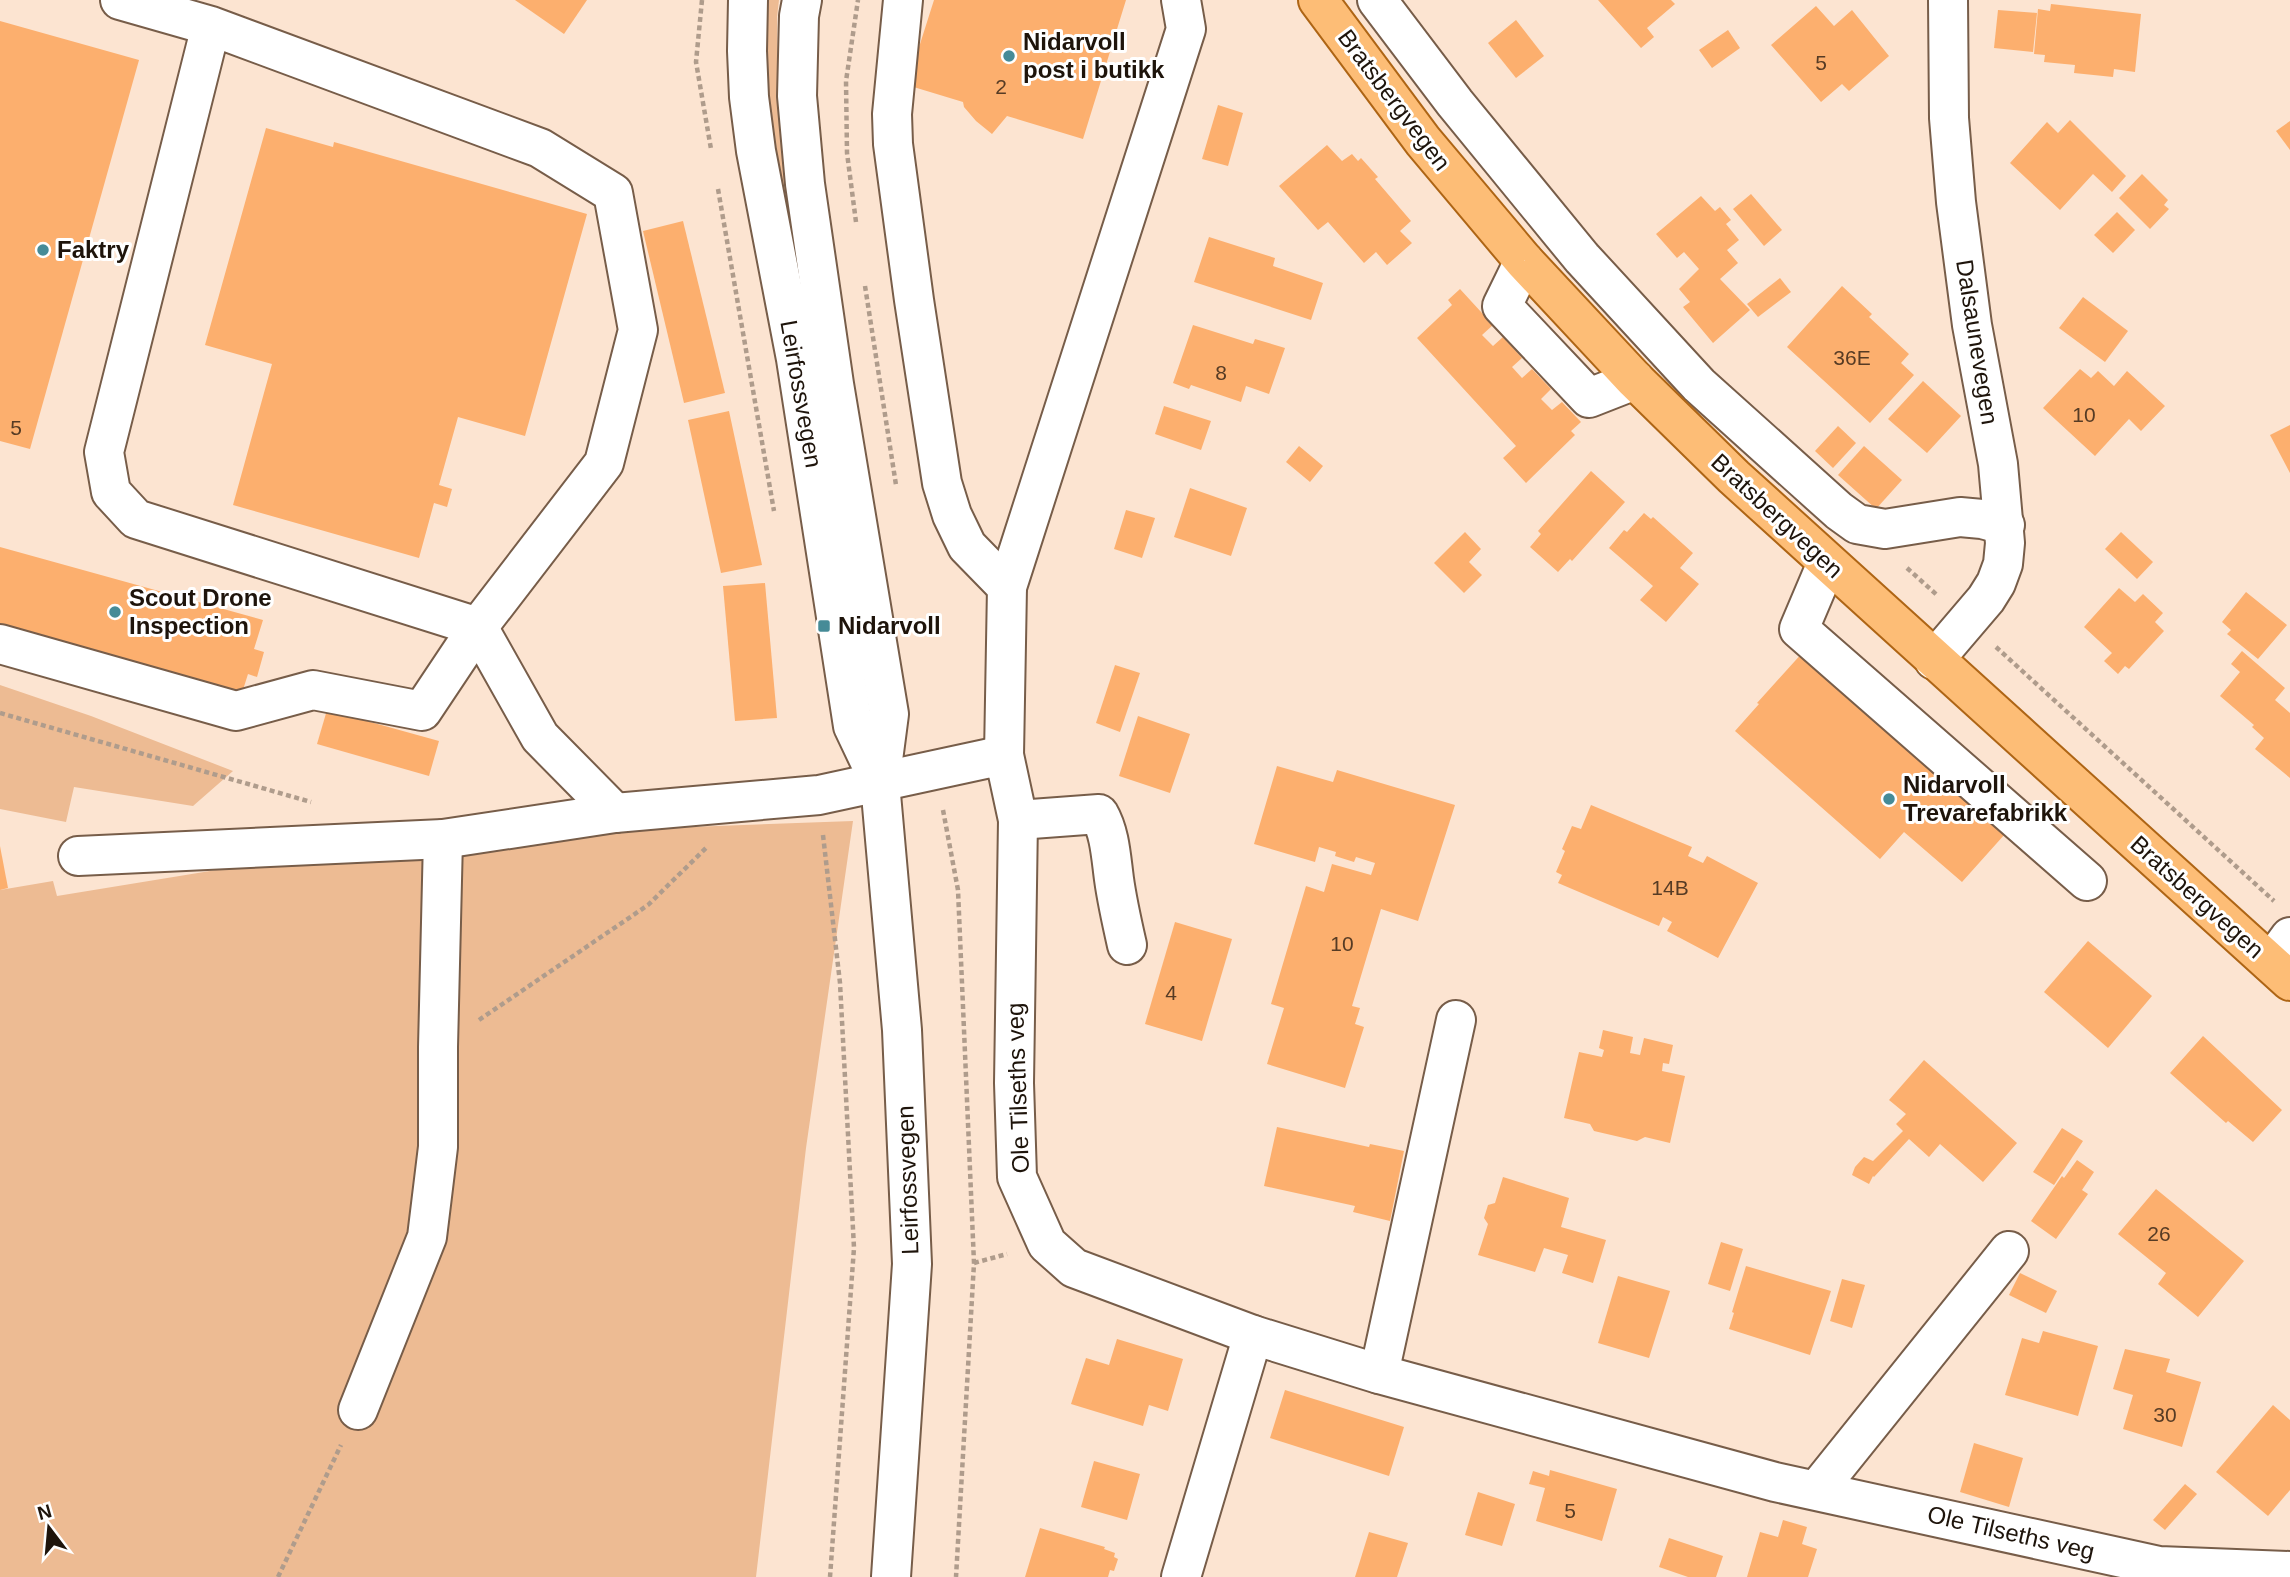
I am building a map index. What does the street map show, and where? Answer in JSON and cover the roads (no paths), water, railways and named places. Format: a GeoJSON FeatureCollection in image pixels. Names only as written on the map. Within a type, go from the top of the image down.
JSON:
{"type":"FeatureCollection","features":[{"type":"Feature","properties":{"kind":"main road","name":"Bratsbergvegen"},"geometry":{"type":"LineString","coordinates":[[1318,0],[1423,141],[1524,261],[1635,380],[1734,477],[1934,660],[2283,947]]}},
{"type":"Feature","properties":{"kind":"street"},"geometry":{"type":"LineString","coordinates":[[0,644],[236,711],[313,690],[422,711],[478,627],[604,463],[638,330],[613,193],[540,148],[211,26],[120,0]]}},
{"type":"Feature","properties":{"kind":"street","name":"Leirfossvegen"},"geometry":{"type":"LineString","coordinates":[[748,0],[749,97],[798,372],[853,726],[880,783]]}},
{"type":"Feature","properties":{"kind":"street","name":"Leirfossvegen"},"geometry":{"type":"LineString","coordinates":[[802,0],[799,16],[797,96],[804,184],[889,714],[880,783],[902,1030],[912,1264],[891,1577]]}},
{"type":"Feature","properties":{"kind":"street"},"geometry":{"type":"LineString","coordinates":[[903,0],[892,114],[893,144],[942,483],[952,515],[967,546],[1007,587]]}},
{"type":"Feature","properties":{"kind":"street"},"geometry":{"type":"LineString","coordinates":[[1377,0],[1455,103],[1581,258],[1699,385],[1839,511],[1857,524],[1885,529],[1960,517],[2005,525]]}},
{"type":"Feature","properties":{"kind":"street","name":"Dalsaunevegen"},"geometry":{"type":"LineString","coordinates":[[1934,660],[1996,583],[2003,564],[2005,525],[1998,464],[1972,325],[1956,202],[1949,118],[1948,0]]}},
{"type":"Feature","properties":{"kind":"street"},"geometry":{"type":"LineString","coordinates":[[78,856],[443,839],[615,813],[819,795],[1004,755],[1007,587],[1183,14]]}},
{"type":"Feature","properties":{"kind":"street"},"geometry":{"type":"LineString","coordinates":[[211,26],[104,452],[111,492],[136,519],[478,627],[540,737],[615,813]]}},
{"type":"Feature","properties":{"kind":"street"},"geometry":{"type":"LineString","coordinates":[[1827,563],[1799,629],[2087,881]]}},
{"type":"Feature","properties":{"kind":"street","name":"Ole Tilseths veg"},"geometry":{"type":"LineString","coordinates":[[1004,755],[1018,820],[1014,1083],[1017,1177],[1047,1244],[1074,1268],[1253,1335],[1379,1374],[1775,1482],[2159,1566],[2290,1572]]}},
{"type":"Feature","properties":{"kind":"street"},"geometry":{"type":"LineString","coordinates":[[1018,820],[1099,814],[1104,823],[1127,945]]}},
{"type":"Feature","properties":{"kind":"street"},"geometry":{"type":"LineString","coordinates":[[358,1410],[427,1237],[438,1147],[443,839]]}},
{"type":"Feature","properties":{"kind":"street"},"geometry":{"type":"LineString","coordinates":[[1379,1374],[1456,1020]]}},
{"type":"Feature","properties":{"kind":"street"},"geometry":{"type":"LineString","coordinates":[[1817,1490],[2010,1251]]}},
{"type":"Feature","properties":{"kind":"street"},"geometry":{"type":"LineString","coordinates":[[1181,1577],[1253,1335]]}},
{"type":"Feature","properties":{"kind":"place","name":"Nidarvoll post i butikk"},"geometry":{"type":"Point","coordinates":[1009,56]}},
{"type":"Feature","properties":{"kind":"place","name":"Faktry"},"geometry":{"type":"Point","coordinates":[43,250]}},
{"type":"Feature","properties":{"kind":"place","name":"Scout Drone Inspection"},"geometry":{"type":"Point","coordinates":[115,612]}},
{"type":"Feature","properties":{"kind":"place","name":"Nidarvoll"},"geometry":{"type":"Point","coordinates":[824,626]}},
{"type":"Feature","properties":{"kind":"place","name":"Nidarvoll Trevarefabrikk"},"geometry":{"type":"Point","coordinates":[1889,799]}}]}
